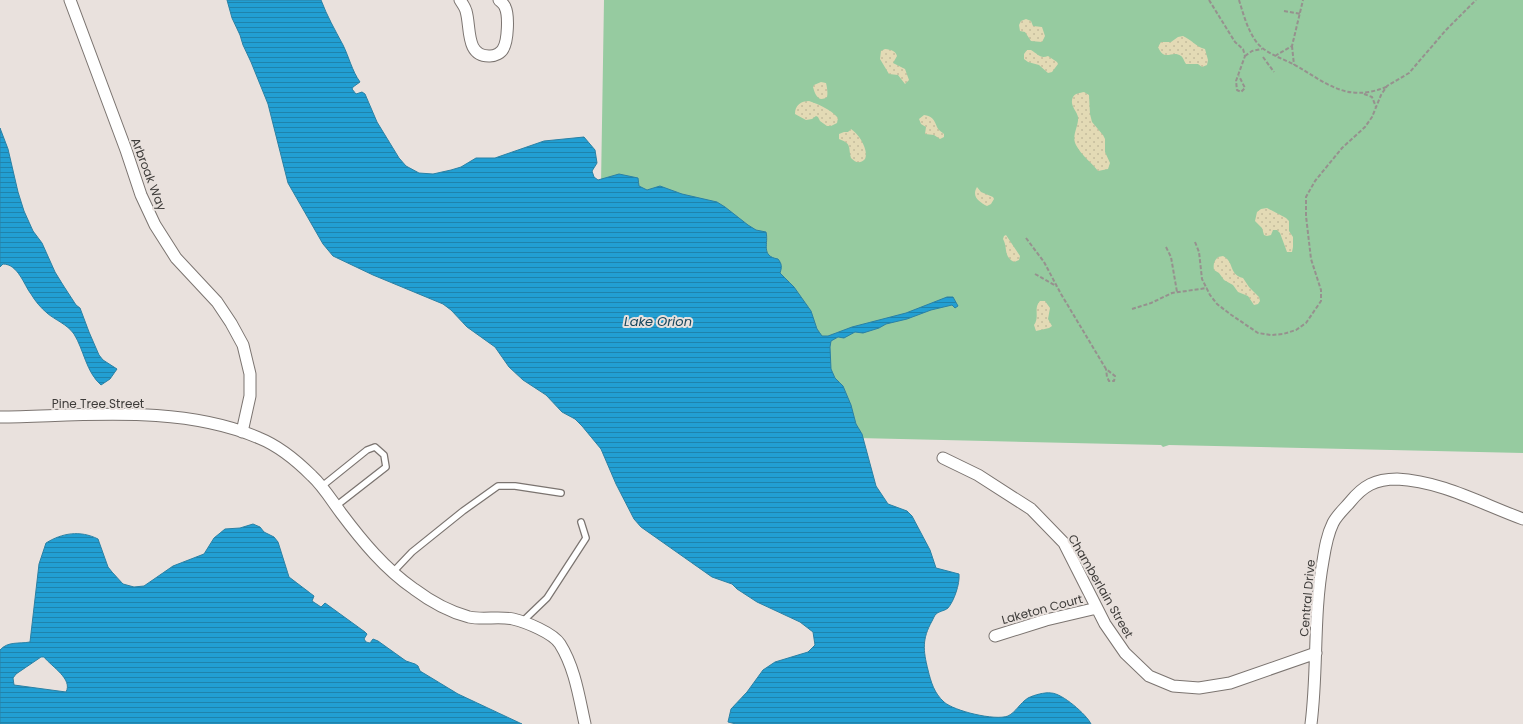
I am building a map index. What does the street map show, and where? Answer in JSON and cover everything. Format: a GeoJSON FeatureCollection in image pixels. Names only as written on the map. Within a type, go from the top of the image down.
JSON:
{"type":"FeatureCollection","features":[{"type":"Feature","properties":{"kind":"street","name":"Arbroak Way"},"geometry":{"type":"LineString","coordinates":[[70,0],[126,150],[141,195],[155,225],[176,258],[217,302],[231,323],[243,346],[250,374],[250,396],[242,432]]}},
{"type":"Feature","properties":{"kind":"street"},"geometry":{"type":"LineString","coordinates":[[460,0],[466,11],[473,47],[476,53],[482,56],[492,56],[503,50],[506,38],[507,13],[505,6],[499,0]]}},
{"type":"Feature","properties":{"kind":"street","name":"Pine Tree Street"},"geometry":{"type":"LineString","coordinates":[[0,417],[123,413],[178,418],[228,426],[261,438],[289,455],[314,477],[357,534],[383,564],[414,590],[444,607],[470,617],[513,619],[542,630],[559,643],[570,664],[585,724]]}},
{"type":"Feature","properties":{"kind":"street","name":"Chamberlain Street"},"geometry":{"type":"LineString","coordinates":[[943,458],[978,475],[1031,509],[1064,543],[1097,608],[1125,653],[1149,676],[1173,686],[1199,688],[1230,683],[1316,653]]}},
{"type":"Feature","properties":{"kind":"street","name":"Central Drive"},"geometry":{"type":"LineString","coordinates":[[1311,724],[1314,698],[1319,580],[1326,541],[1334,522],[1357,493],[1377,480],[1397,479],[1431,484],[1523,519]]}},
{"type":"Feature","properties":{"kind":"street","name":"Laketon Court"},"geometry":{"type":"LineString","coordinates":[[995,636],[1046,620],[1097,608]]}},
{"type":"Feature","properties":{"kind":"lane"},"geometry":{"type":"LineString","coordinates":[[321,486],[367,450],[375,447],[384,455],[386,467],[336,506]]}},
{"type":"Feature","properties":{"kind":"lane"},"geometry":{"type":"LineString","coordinates":[[392,572],[412,552],[463,511],[498,486],[515,486],[561,493]]}},
{"type":"Feature","properties":{"kind":"lane"},"geometry":{"type":"LineString","coordinates":[[522,623],[547,598],[586,538],[581,522]]}},
{"type":"Feature","properties":{"kind":"path"},"geometry":{"type":"LineString","coordinates":[[1209,0],[1235,42],[1243,48],[1245,56],[1236,81],[1237,90],[1241,92],[1245,88],[1239,76]]}},
{"type":"Feature","properties":{"kind":"path"},"geometry":{"type":"LineString","coordinates":[[1239,0],[1248,27],[1255,40],[1263,50],[1294,65],[1333,87],[1372,97],[1376,107]]}},
{"type":"Feature","properties":{"kind":"path"},"geometry":{"type":"LineString","coordinates":[[1294,65],[1292,46],[1301,14],[1303,0]]}},
{"type":"Feature","properties":{"kind":"path"},"geometry":{"type":"LineString","coordinates":[[1363,94],[1374,92],[1388,86],[1409,73],[1446,30],[1476,0]]}},
{"type":"Feature","properties":{"kind":"path"},"geometry":{"type":"LineString","coordinates":[[1284,11],[1301,14]]}},
{"type":"Feature","properties":{"kind":"path"},"geometry":{"type":"LineString","coordinates":[[1275,56],[1292,46]]}},
{"type":"Feature","properties":{"kind":"path"},"geometry":{"type":"LineString","coordinates":[[1245,56],[1252,51],[1263,50]]}},
{"type":"Feature","properties":{"kind":"path"},"geometry":{"type":"LineString","coordinates":[[1263,57],[1274,72]]}},
{"type":"Feature","properties":{"kind":"path"},"geometry":{"type":"LineString","coordinates":[[1195,242],[1199,252],[1202,279],[1217,304],[1258,333],[1283,334],[1296,330],[1306,323],[1321,300],[1321,290],[1311,259],[1306,216],[1306,197],[1315,181],[1342,148],[1365,127],[1372,117],[1382,95],[1388,86]]}},
{"type":"Feature","properties":{"kind":"path"},"geometry":{"type":"LineString","coordinates":[[1026,238],[1044,262],[1057,287],[1106,369],[1115,376],[1114,381],[1109,381],[1106,377],[1106,369]]}},
{"type":"Feature","properties":{"kind":"path"},"geometry":{"type":"LineString","coordinates":[[1166,247],[1171,257],[1177,292]]}},
{"type":"Feature","properties":{"kind":"path"},"geometry":{"type":"LineString","coordinates":[[1035,274],[1057,287]]}},
{"type":"Feature","properties":{"kind":"path"},"geometry":{"type":"LineString","coordinates":[[1132,308],[1140,307],[1172,293],[1207,288]]}},
{"type":"Feature","properties":{"kind":"green space"},"geometry":{"type":"Polygon","coordinates":[[[604,0],[1523,0],[1523,453],[1169,445],[1163,447],[1161,445],[597,432],[604,0]]]}},
{"type":"Feature","properties":{"kind":"sand"},"geometry":{"type":"Polygon","coordinates":[[[1026,19],[1031,21],[1033,26],[1042,27],[1045,36],[1042,42],[1031,41],[1025,32],[1020,31],[1019,25],[1021,21],[1026,19]]]}},
{"type":"Feature","properties":{"kind":"sand"},"geometry":{"type":"Polygon","coordinates":[[[1183,36],[1199,47],[1205,49],[1208,60],[1207,65],[1202,67],[1198,64],[1186,64],[1182,57],[1178,54],[1163,54],[1158,47],[1161,42],[1171,42],[1178,37],[1183,36]]]}},
{"type":"Feature","properties":{"kind":"sand"},"geometry":{"type":"Polygon","coordinates":[[[885,49],[892,51],[897,56],[893,63],[905,69],[909,80],[905,84],[898,75],[889,74],[880,59],[881,51],[885,49]]]}},
{"type":"Feature","properties":{"kind":"sand"},"geometry":{"type":"Polygon","coordinates":[[[1027,50],[1031,50],[1041,56],[1048,56],[1058,64],[1052,72],[1048,73],[1039,65],[1028,62],[1024,59],[1024,54],[1027,50]]]}},
{"type":"Feature","properties":{"kind":"sand"},"geometry":{"type":"Polygon","coordinates":[[[821,82],[826,83],[827,97],[824,99],[817,97],[813,87],[821,82]]]}},
{"type":"Feature","properties":{"kind":"sand"},"geometry":{"type":"Polygon","coordinates":[[[1084,92],[1089,95],[1092,122],[1105,139],[1105,152],[1110,163],[1108,169],[1098,171],[1081,152],[1075,142],[1074,138],[1078,117],[1072,100],[1078,93],[1084,92]]]}},
{"type":"Feature","properties":{"kind":"sand"},"geometry":{"type":"Polygon","coordinates":[[[809,101],[832,112],[838,118],[837,123],[827,126],[816,116],[812,119],[806,120],[795,114],[796,108],[799,104],[809,101]]]}},
{"type":"Feature","properties":{"kind":"sand"},"geometry":{"type":"Polygon","coordinates":[[[924,115],[932,118],[938,129],[944,134],[944,137],[940,139],[934,135],[925,134],[926,127],[921,124],[919,119],[924,115]]]}},
{"type":"Feature","properties":{"kind":"sand"},"geometry":{"type":"Polygon","coordinates":[[[851,129],[860,138],[866,151],[865,159],[860,162],[856,162],[851,158],[848,144],[839,139],[839,134],[848,132],[851,129]]]}},
{"type":"Feature","properties":{"kind":"sand"},"geometry":{"type":"Polygon","coordinates":[[[977,187],[981,192],[993,197],[994,199],[991,204],[987,206],[977,199],[975,191],[977,187]]]}},
{"type":"Feature","properties":{"kind":"sand"},"geometry":{"type":"Polygon","coordinates":[[[1267,208],[1289,221],[1289,231],[1293,237],[1292,252],[1287,252],[1280,233],[1277,230],[1273,230],[1271,235],[1264,235],[1262,228],[1255,221],[1257,212],[1261,209],[1267,208]]]}},
{"type":"Feature","properties":{"kind":"sand"},"geometry":{"type":"Polygon","coordinates":[[[1006,235],[1020,256],[1019,260],[1014,262],[1008,257],[1003,239],[1006,235]]]}},
{"type":"Feature","properties":{"kind":"sand"},"geometry":{"type":"Polygon","coordinates":[[[1223,256],[1229,261],[1235,274],[1243,278],[1249,287],[1259,297],[1260,301],[1258,304],[1254,305],[1248,296],[1238,292],[1233,285],[1224,280],[1219,273],[1214,270],[1216,260],[1218,257],[1223,256]]]}},
{"type":"Feature","properties":{"kind":"sand"},"geometry":{"type":"Polygon","coordinates":[[[1040,301],[1045,301],[1050,308],[1048,319],[1052,326],[1036,331],[1034,325],[1036,322],[1037,307],[1040,301]]]}},
{"type":"Feature","properties":{"kind":"water","name":"Lake Orion"},"geometry":{"type":"Polygon","coordinates":[[[227,0],[321,0],[360,82],[352,89],[356,94],[362,92],[365,94],[377,122],[399,158],[406,166],[419,173],[433,174],[451,170],[461,167],[476,158],[495,158],[544,141],[584,137],[595,150],[597,163],[592,171],[594,177],[598,180],[619,174],[638,178],[639,186],[647,190],[660,186],[682,194],[717,202],[756,230],[766,232],[767,252],[772,257],[778,259],[781,266],[780,273],[794,287],[811,311],[817,329],[822,336],[828,336],[852,327],[906,313],[947,297],[953,297],[958,306],[955,308],[952,305],[931,310],[863,333],[855,332],[844,338],[838,337],[831,341],[830,347],[831,369],[835,378],[843,386],[851,405],[856,424],[862,434],[876,486],[888,504],[907,511],[912,516],[930,550],[936,568],[959,574],[958,587],[952,601],[948,608],[935,615],[926,633],[924,650],[930,679],[935,691],[944,702],[965,712],[994,717],[1008,716],[1028,698],[1040,694],[1051,693],[1056,694],[1074,705],[1085,715],[1091,724],[736,724],[728,722],[731,709],[747,692],[763,670],[775,662],[808,652],[815,645],[813,632],[800,622],[757,602],[732,584],[712,577],[641,527],[634,519],[616,484],[601,449],[582,426],[575,419],[562,412],[546,395],[523,380],[509,367],[495,347],[467,327],[451,310],[443,304],[373,275],[333,256],[323,244],[288,183],[268,104],[232,18],[227,0]]]}},
{"type":"Feature","properties":{"kind":"water"},"geometry":{"type":"Polygon","coordinates":[[[0,128],[8,149],[24,211],[33,231],[42,243],[55,272],[76,305],[80,308],[99,355],[103,360],[117,369],[110,379],[101,385],[92,374],[74,334],[40,307],[13,267],[3,264],[0,267],[0,128]]]}},
{"type":"Feature","properties":{"kind":"water"},"geometry":{"type":"Polygon","coordinates":[[[253,524],[274,537],[278,542],[289,577],[314,596],[312,601],[321,607],[325,603],[365,632],[367,634],[364,639],[366,642],[370,643],[373,639],[378,641],[406,661],[418,666],[420,671],[458,694],[522,724],[0,724],[0,650],[10,644],[30,642],[39,564],[46,543],[58,537],[71,534],[85,534],[98,539],[108,567],[123,584],[134,587],[144,586],[173,566],[204,554],[214,538],[225,529],[240,528],[253,524]],[[41,657],[16,674],[13,678],[14,685],[66,692],[67,682],[61,673],[44,657],[41,657]]]}}]}
